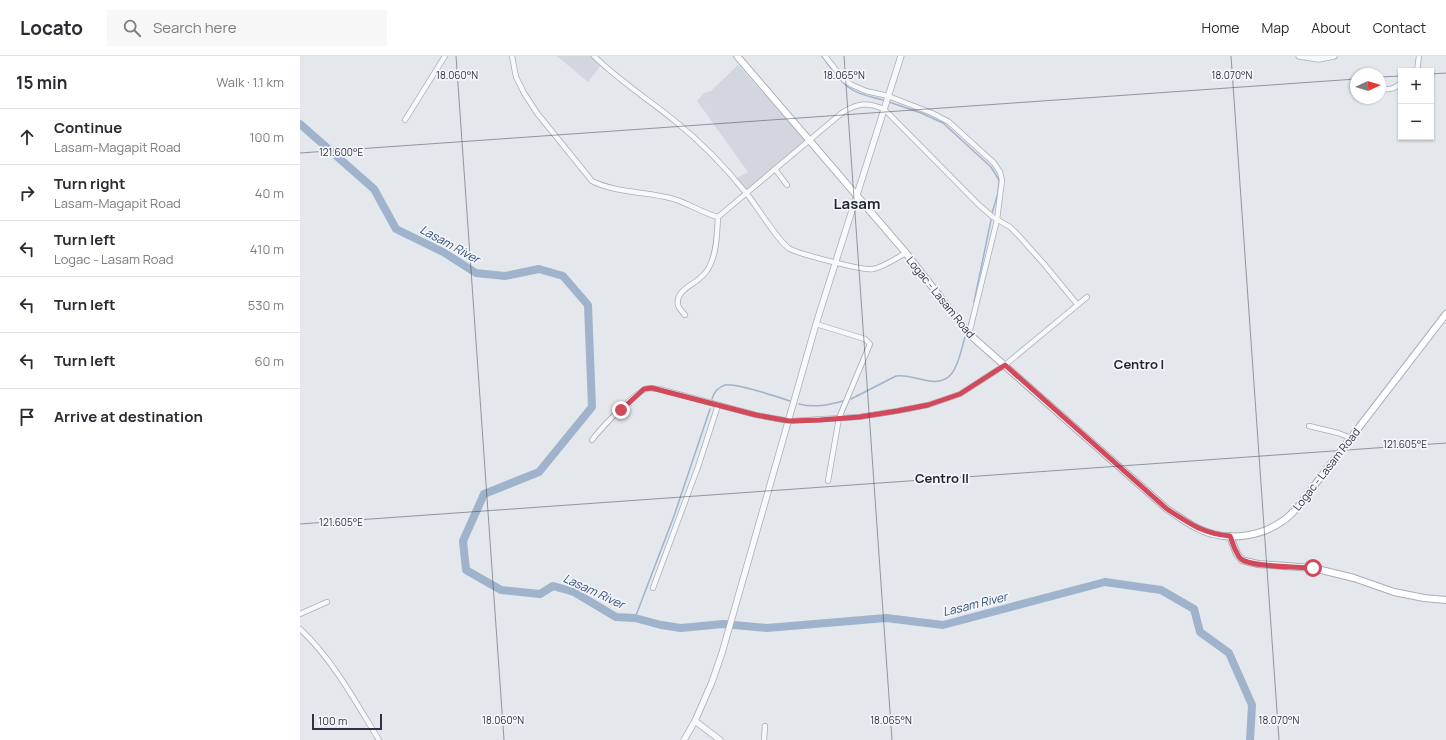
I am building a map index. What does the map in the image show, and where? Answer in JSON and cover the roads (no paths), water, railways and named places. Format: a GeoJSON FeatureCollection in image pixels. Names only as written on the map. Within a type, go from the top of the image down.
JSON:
{"type":"FeatureCollection","features":[{"type":"Feature","properties":{"kind":"main road","name":"Logac - Lasam Road"},"geometry":{"type":"LineString","coordinates":[[737,56],[810,139],[906,253],[969,334],[1167,509],[1195,526],[1213,534],[1230,536],[1248,535],[1269,529],[1282,522],[1297,508],[1446,314]]}},
{"type":"Feature","properties":{"kind":"main road"},"geometry":{"type":"LineString","coordinates":[[1230,536],[1237,554],[1245,561],[1266,565],[1313,568],[1354,578],[1394,592],[1424,598],[1446,600]]}},
{"type":"Feature","properties":{"kind":"street"},"geometry":{"type":"LineString","coordinates":[[406,120],[445,56]]}},
{"type":"Feature","properties":{"kind":"street"},"geometry":{"type":"LineString","coordinates":[[512,56],[516,77],[524,93],[537,113],[592,181],[611,187],[671,198],[718,217]]}},
{"type":"Feature","properties":{"kind":"street"},"geometry":{"type":"LineString","coordinates":[[825,56],[844,80],[852,85],[866,91],[888,96],[932,113],[949,122],[994,163],[1000,172],[1002,180],[997,220],[969,334]]}},
{"type":"Feature","properties":{"kind":"street"},"geometry":{"type":"LineString","coordinates":[[684,740],[695,721],[712,682],[722,653],[816,324],[900,56]]}},
{"type":"Feature","properties":{"kind":"street"},"geometry":{"type":"LineString","coordinates":[[1299,56],[1319,59],[1334,56]]}},
{"type":"Feature","properties":{"kind":"street"},"geometry":{"type":"LineString","coordinates":[[1417,68],[1419,56]]}},
{"type":"Feature","properties":{"kind":"street"},"geometry":{"type":"LineString","coordinates":[[597,57],[685,130],[725,169],[747,194],[790,249],[862,269],[878,267],[906,253]]}},
{"type":"Feature","properties":{"kind":"street"},"geometry":{"type":"LineString","coordinates":[[1386,88],[1392,89],[1398,86]]}},
{"type":"Feature","properties":{"kind":"street"},"geometry":{"type":"LineString","coordinates":[[685,315],[678,307],[679,298],[684,290],[702,277],[712,262],[718,217],[843,112],[855,105],[865,104],[884,109],[978,205],[1019,236],[1077,304]]}},
{"type":"Feature","properties":{"kind":"street"},"geometry":{"type":"LineString","coordinates":[[775,169],[787,184]]}},
{"type":"Feature","properties":{"kind":"street"},"geometry":{"type":"LineString","coordinates":[[592,440],[607,422],[637,395],[648,388],[659,389],[718,405],[789,421],[874,415],[928,405],[960,394],[1005,365],[1087,297]]}},
{"type":"Feature","properties":{"kind":"street"},"geometry":{"type":"LineString","coordinates":[[816,324],[865,339],[870,344],[839,418],[828,481]]}},
{"type":"Feature","properties":{"kind":"street"},"geometry":{"type":"LineString","coordinates":[[653,588],[698,467],[718,405]]}},
{"type":"Feature","properties":{"kind":"street"},"geometry":{"type":"LineString","coordinates":[[1309,426],[1338,433],[1351,438]]}},
{"type":"Feature","properties":{"kind":"street"},"geometry":{"type":"LineString","coordinates":[[300,614],[327,602]]}},
{"type":"Feature","properties":{"kind":"street"},"geometry":{"type":"LineString","coordinates":[[300,629],[331,662],[379,740]]}},
{"type":"Feature","properties":{"kind":"street"},"geometry":{"type":"LineString","coordinates":[[695,721],[720,740]]}},
{"type":"Feature","properties":{"kind":"street"},"geometry":{"type":"LineString","coordinates":[[764,740],[765,726]]}},
{"type":"Feature","properties":{"kind":"waterway"},"geometry":{"type":"LineString","coordinates":[[822,56],[837,77],[852,90],[883,100]]}},
{"type":"Feature","properties":{"kind":"waterway"},"geometry":{"type":"LineString","coordinates":[[889,102],[921,113],[943,123],[991,167],[999,180],[998,193],[992,213]]}},
{"type":"Feature","properties":{"kind":"waterway","name":"Lasam River"},"geometry":{"type":"LineString","coordinates":[[300,124],[374,189],[396,229],[443,252],[476,273],[505,276],[539,269],[563,276],[588,305],[592,407],[539,472],[484,494],[463,541],[466,570],[501,590],[540,594],[553,586],[574,592],[616,617],[635,618],[661,625],[681,628],[723,624],[767,628],[886,618],[943,625],[1105,582],[1161,590],[1194,609],[1200,632],[1229,653],[1252,705],[1250,740]]}},
{"type":"Feature","properties":{"kind":"waterway"},"geometry":{"type":"LineString","coordinates":[[974,302],[991,220]]}},
{"type":"Feature","properties":{"kind":"waterway"},"geometry":{"type":"LineString","coordinates":[[968,327],[972,314]]}},
{"type":"Feature","properties":{"kind":"waterway"},"geometry":{"type":"LineString","coordinates":[[851,399],[896,376],[907,376],[935,381],[943,380],[954,370],[965,337]]}},
{"type":"Feature","properties":{"kind":"waterway"},"geometry":{"type":"LineString","coordinates":[[712,399],[715,392],[719,388],[725,385],[730,385],[790,401]]}},
{"type":"Feature","properties":{"kind":"waterway"},"geometry":{"type":"LineString","coordinates":[[799,404],[821,406],[843,401]]}},
{"type":"Feature","properties":{"kind":"waterway"},"geometry":{"type":"LineString","coordinates":[[635,618],[674,516],[710,409]]}},
{"type":"Feature","properties":{"kind":"district","name":"Lasam"},"geometry":{"type":"Point","coordinates":[857,203]}},
{"type":"Feature","properties":{"kind":"district","name":"Centro I"},"geometry":{"type":"Point","coordinates":[1139,364]}},
{"type":"Feature","properties":{"kind":"district","name":"Centro II"},"geometry":{"type":"Point","coordinates":[942,478]}}]}
